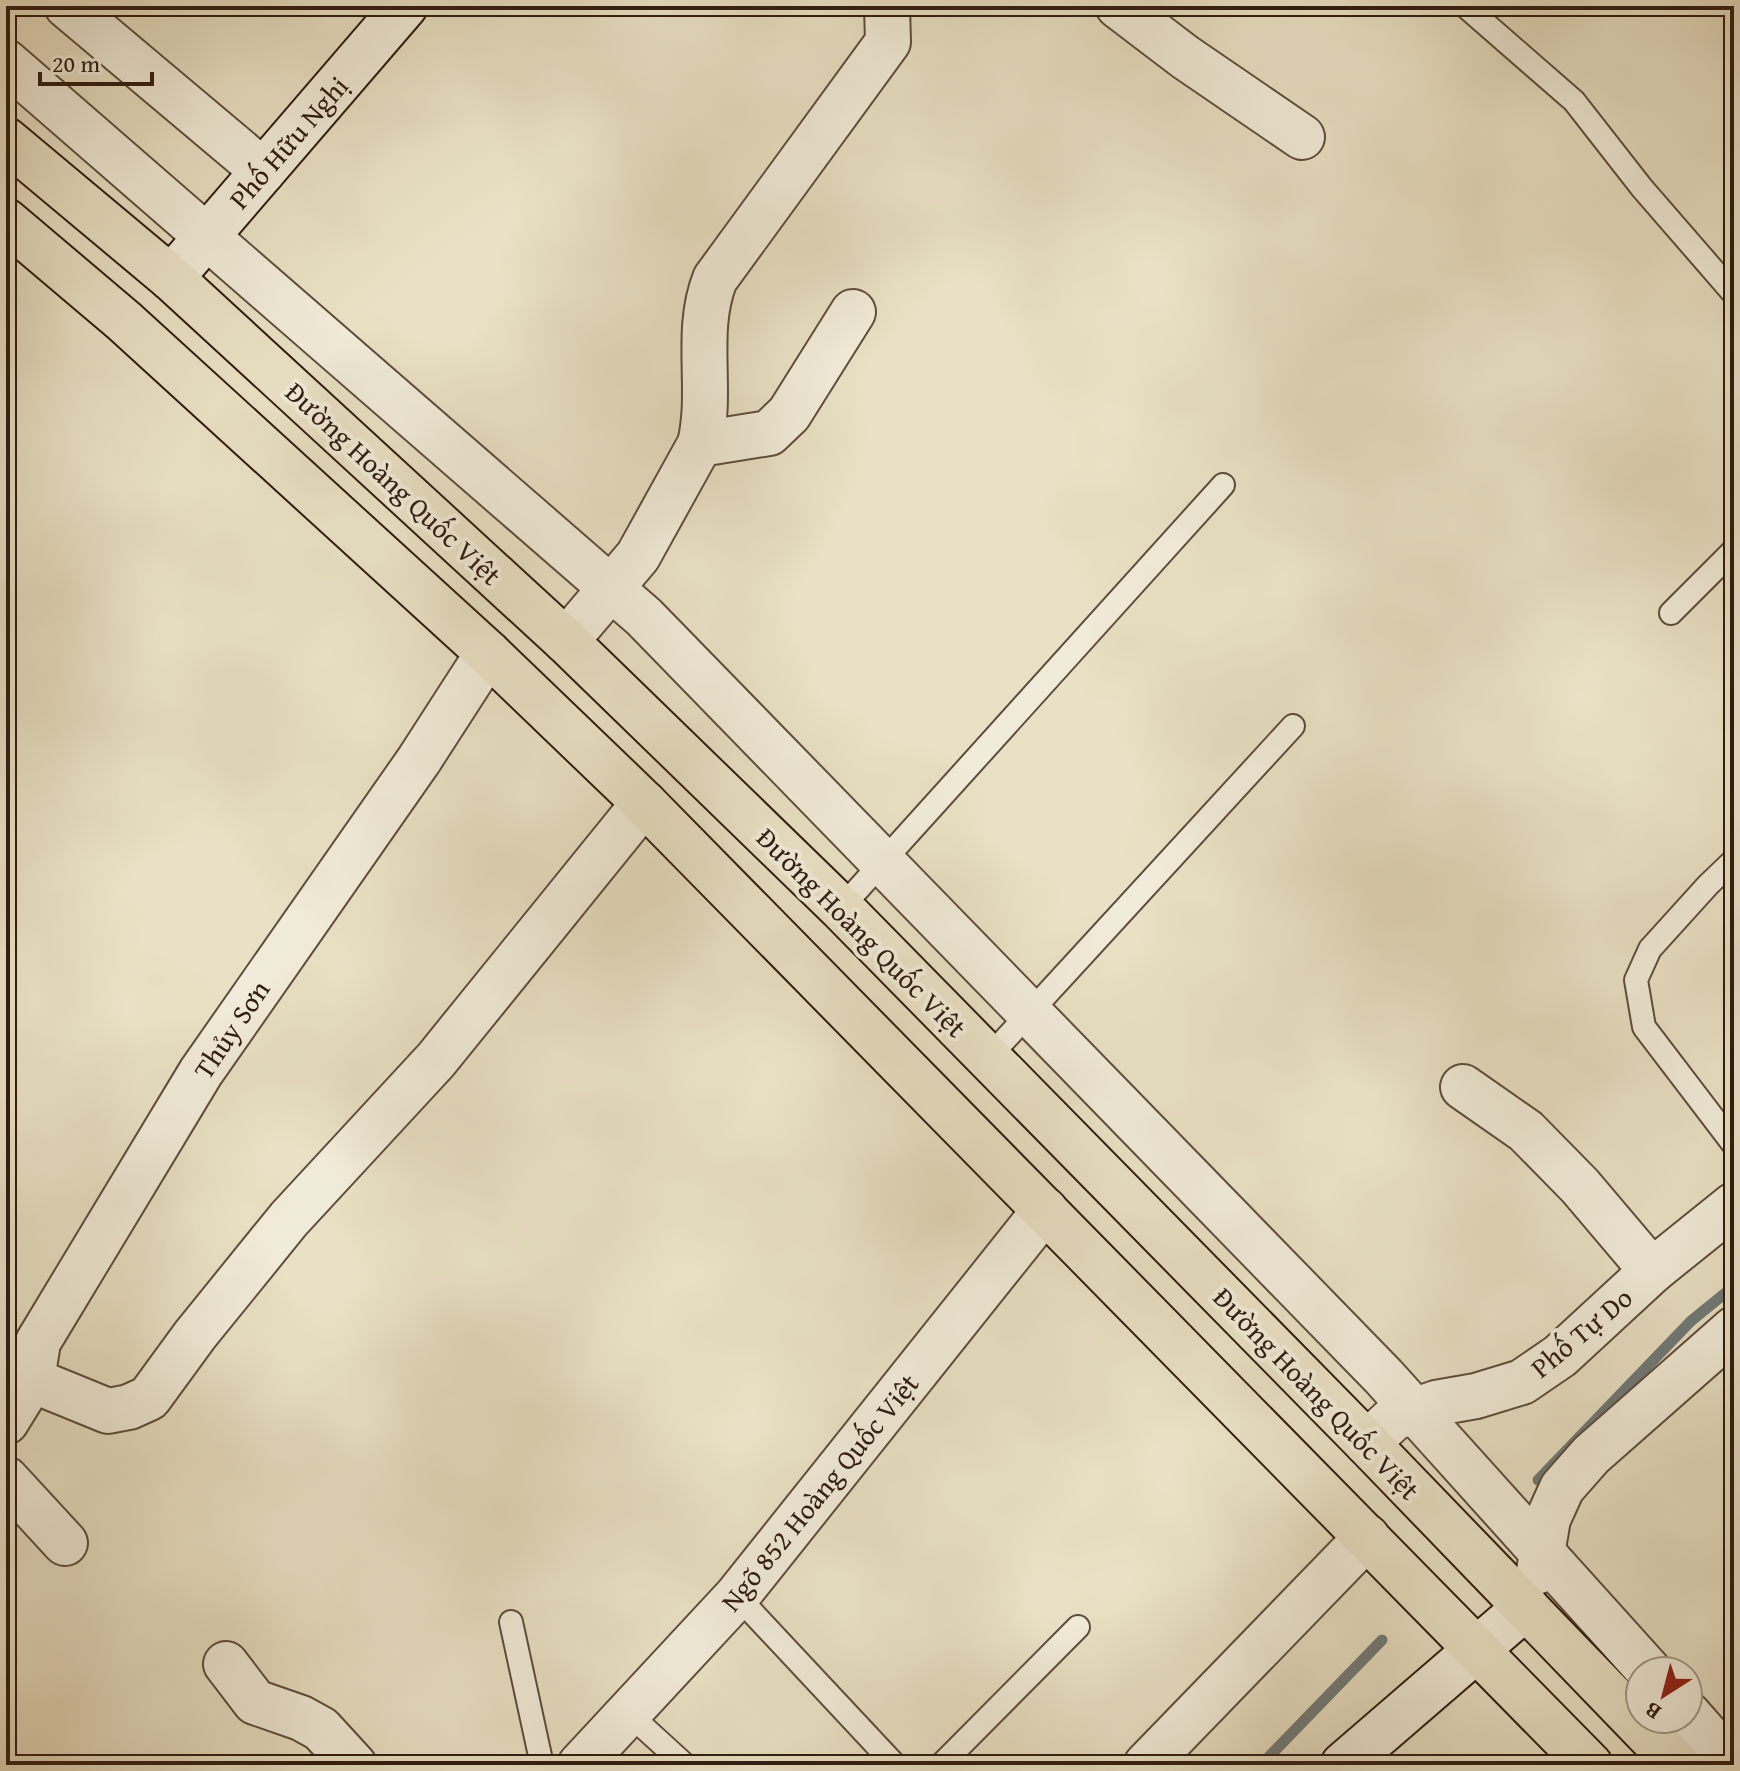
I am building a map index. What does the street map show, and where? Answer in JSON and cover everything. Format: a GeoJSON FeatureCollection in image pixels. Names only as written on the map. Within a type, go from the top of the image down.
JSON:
{"type":"FeatureCollection","features":[{"type":"Feature","properties":{"kind":"highway","name":"Đường Hoàng Quốc Việt"},"geometry":{"type":"LineString","coordinates":[[6,140],[171,278],[566,641],[841,908],[1367,1443],[1678,1765]]}},
{"type":"Feature","properties":{"kind":"highway"},"geometry":{"type":"LineString","coordinates":[[6,221],[124,321],[488,653],[644,803],[1590,1765]]}},
{"type":"Feature","properties":{"kind":"street"},"geometry":{"type":"LineString","coordinates":[[67,6],[263,171]]}},
{"type":"Feature","properties":{"kind":"street","name":"Phố Hữu Nghị"},"geometry":{"type":"LineString","coordinates":[[171,278],[405,6]]}},
{"type":"Feature","properties":{"kind":"street"},"geometry":{"type":"LineString","coordinates":[[566,641],[638,556],[700,444],[705,390],[703,335],[708,296],[715,279],[888,42],[887,6]]}},
{"type":"Feature","properties":{"kind":"street"},"geometry":{"type":"LineString","coordinates":[[1118,6],[1185,57],[1302,137]]}},
{"type":"Feature","properties":{"kind":"street"},"geometry":{"type":"LineString","coordinates":[[6,62],[644,617],[1362,1354],[1635,1655]]}},
{"type":"Feature","properties":{"kind":"street"},"geometry":{"type":"LineString","coordinates":[[700,444],[769,433],[789,414],[853,312]]}},
{"type":"Feature","properties":{"kind":"street","name":"Thủy Sơn"},"geometry":{"type":"LineString","coordinates":[[6,1422],[32,1380],[38,1342],[201,1072],[419,760],[488,653]]}},
{"type":"Feature","properties":{"kind":"street"},"geometry":{"type":"LineString","coordinates":[[32,1380],[108,1411],[129,1407],[149,1398],[195,1335],[289,1219],[436,1060],[644,803]]}},
{"type":"Feature","properties":{"kind":"street"},"geometry":{"type":"LineString","coordinates":[[1463,1087],[1526,1131],[1580,1186],[1652,1271]]}},
{"type":"Feature","properties":{"kind":"street","name":"Phố Tự Do"},"geometry":{"type":"LineString","coordinates":[[1367,1443],[1394,1418],[1436,1403],[1476,1396],[1522,1382],[1560,1356],[1652,1271],[1734,1205]]}},
{"type":"Feature","properties":{"kind":"street","name":"Ngõ 852 Hoàng Quốc Việt"},"geometry":{"type":"LineString","coordinates":[[580,1765],[737,1596],[1045,1210]]}},
{"type":"Feature","properties":{"kind":"street"},"geometry":{"type":"LineString","coordinates":[[1344,1765],[1526,1607],[1538,1581],[1548,1519],[1562,1488],[1601,1446],[1734,1329]]}},
{"type":"Feature","properties":{"kind":"street"},"geometry":{"type":"LineString","coordinates":[[6,1479],[65,1543]]}},
{"type":"Feature","properties":{"kind":"street"},"geometry":{"type":"LineString","coordinates":[[1146,1765],[1367,1537]]}},
{"type":"Feature","properties":{"kind":"street"},"geometry":{"type":"LineString","coordinates":[[226,1664],[255,1702],[301,1718],[321,1729],[354,1765]]}},
{"type":"Feature","properties":{"kind":"street"},"geometry":{"type":"LineString","coordinates":[[1704,1732],[1733,1765]]}},
{"type":"Feature","properties":{"kind":"lane"},"geometry":{"type":"LineString","coordinates":[[1465,6],[1574,101],[1642,188],[1734,294]]}},
{"type":"Feature","properties":{"kind":"lane"},"geometry":{"type":"LineString","coordinates":[[841,908],[1223,485]]}},
{"type":"Feature","properties":{"kind":"lane"},"geometry":{"type":"LineString","coordinates":[[1671,613],[1734,550]]}},
{"type":"Feature","properties":{"kind":"lane"},"geometry":{"type":"LineString","coordinates":[[988,1058],[1293,726]]}},
{"type":"Feature","properties":{"kind":"lane"},"geometry":{"type":"LineString","coordinates":[[1734,860],[1650,949],[1636,980],[1644,1027],[1734,1145]]}},
{"type":"Feature","properties":{"kind":"lane"},"geometry":{"type":"LineString","coordinates":[[737,1596],[895,1765]]}},
{"type":"Feature","properties":{"kind":"lane"},"geometry":{"type":"LineString","coordinates":[[511,1622],[542,1765]]}},
{"type":"Feature","properties":{"kind":"lane"},"geometry":{"type":"LineString","coordinates":[[941,1765],[1078,1627]]}},
{"type":"Feature","properties":{"kind":"lane"},"geometry":{"type":"LineString","coordinates":[[628,1713],[685,1765]]}},
{"type":"Feature","properties":{"kind":"waterway"},"geometry":{"type":"LineString","coordinates":[[1538,1480],[1691,1321],[1734,1286]]}},
{"type":"Feature","properties":{"kind":"waterway"},"geometry":{"type":"LineString","coordinates":[[1261,1765],[1382,1640]]}}]}
